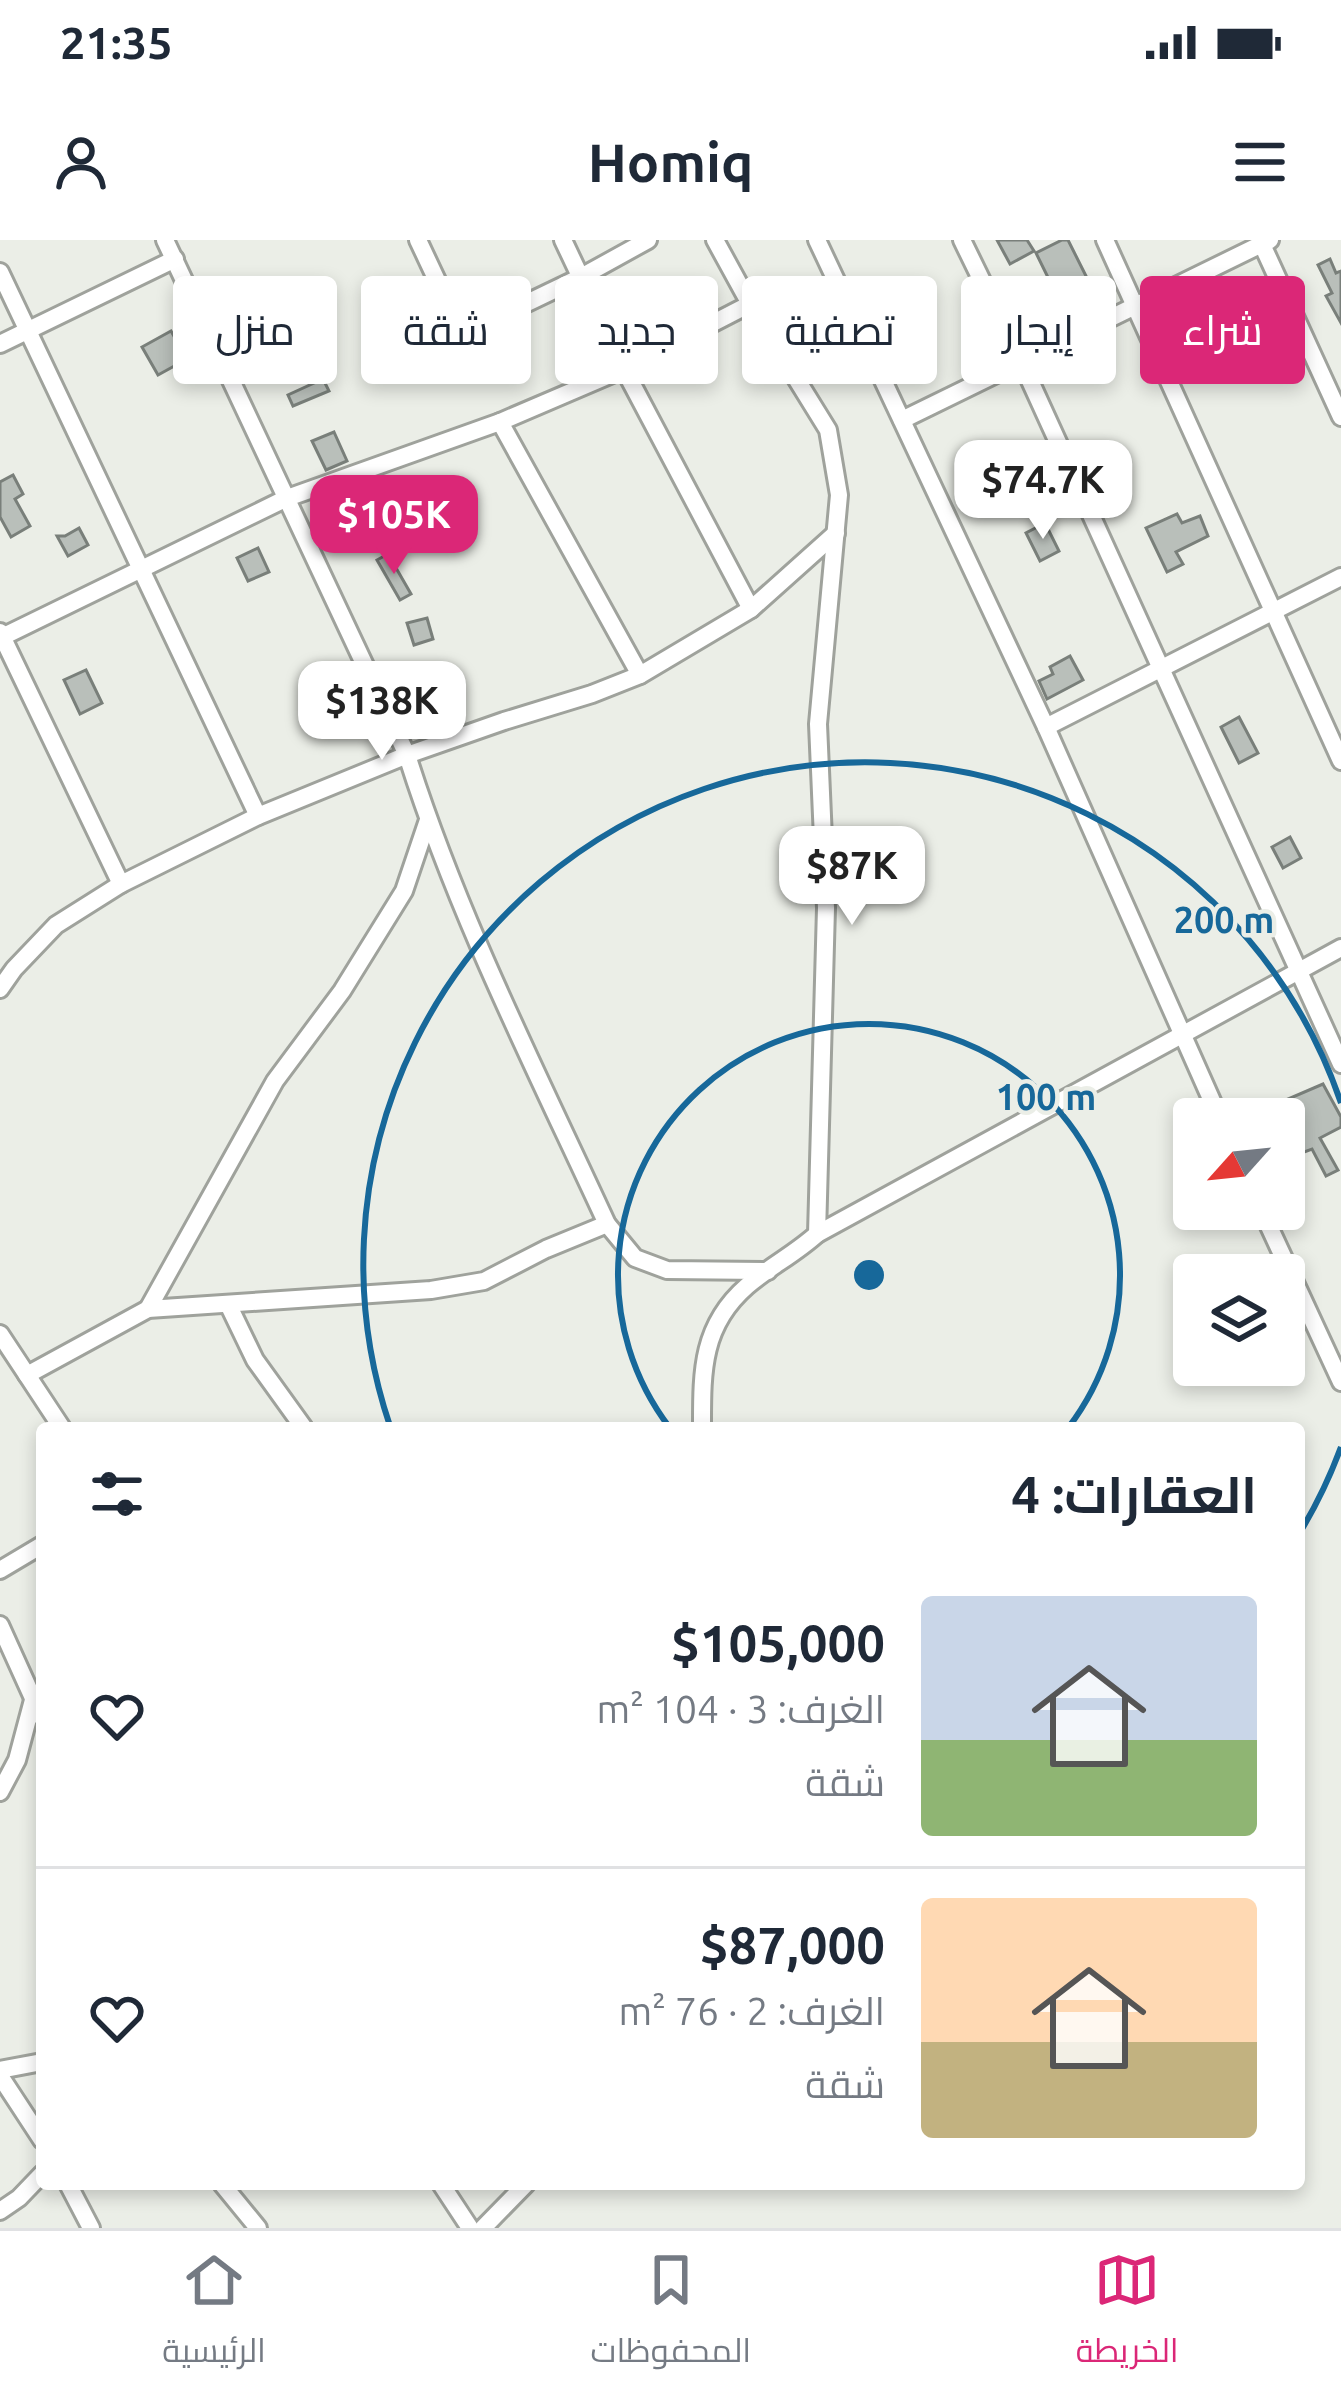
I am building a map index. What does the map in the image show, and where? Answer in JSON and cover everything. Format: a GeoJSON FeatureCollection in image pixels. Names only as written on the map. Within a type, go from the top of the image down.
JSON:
{"type":"FeatureCollection","features":[{"type":"Feature","properties":{"kind":"street"},"geometry":{"type":"LineString","coordinates":[[165,240],[407,755],[481,950],[607,1224],[635,1258],[667,1270],[769,1271]]}},
{"type":"Feature","properties":{"kind":"street"},"geometry":{"type":"LineString","coordinates":[[418,240],[461,322],[481,325],[555,289]]}},
{"type":"Feature","properties":{"kind":"street"},"geometry":{"type":"LineString","coordinates":[[562,240],[580,276]]}},
{"type":"Feature","properties":{"kind":"street"},"geometry":{"type":"LineString","coordinates":[[583,276],[648,240]]}},
{"type":"Feature","properties":{"kind":"street"},"geometry":{"type":"LineString","coordinates":[[715,240],[742,289]]}},
{"type":"Feature","properties":{"kind":"street"},"geometry":{"type":"LineString","coordinates":[[817,240],[1046,727],[1211,1098]]}},
{"type":"Feature","properties":{"kind":"street"},"geometry":{"type":"LineString","coordinates":[[962,240],[979,276]]}},
{"type":"Feature","properties":{"kind":"street"},"geometry":{"type":"LineString","coordinates":[[1106,240],[1341,761]]}},
{"type":"Feature","properties":{"kind":"street"},"geometry":{"type":"LineString","coordinates":[[1116,316],[1264,241],[1341,417]]}},
{"type":"Feature","properties":{"kind":"street"},"geometry":{"type":"LineString","coordinates":[[0,344],[175,259]]}},
{"type":"Feature","properties":{"kind":"street"},"geometry":{"type":"LineString","coordinates":[[0,272],[258,816]]}},
{"type":"Feature","properties":{"kind":"street"},"geometry":{"type":"LineString","coordinates":[[121,884],[1,634],[286,498],[500,422],[589,384]]}},
{"type":"Feature","properties":{"kind":"street"},"geometry":{"type":"LineString","coordinates":[[632,384],[751,609]]}},
{"type":"Feature","properties":{"kind":"street"},"geometry":{"type":"LineString","coordinates":[[800,384],[828,430],[839,495],[818,724],[826,908],[817,1234]]}},
{"type":"Feature","properties":{"kind":"street"},"geometry":{"type":"LineString","coordinates":[[902,420],[976,384]]}},
{"type":"Feature","properties":{"kind":"street"},"geometry":{"type":"LineString","coordinates":[[1031,384],[1341,1064]]}},
{"type":"Feature","properties":{"kind":"street"},"geometry":{"type":"LineString","coordinates":[[500,422],[640,675]]}},
{"type":"Feature","properties":{"kind":"street"},"geometry":{"type":"LineString","coordinates":[[0,989],[7,965],[56,925],[121,884],[258,816],[407,755],[640,675],[751,609],[836,532]]}},
{"type":"Feature","properties":{"kind":"street"},"geometry":{"type":"LineString","coordinates":[[1046,727],[1341,577]]}},
{"type":"Feature","properties":{"kind":"street"},"geometry":{"type":"LineString","coordinates":[[148,1309],[274,1081],[342,991],[404,891],[428,820]]}},
{"type":"Feature","properties":{"kind":"street"},"geometry":{"type":"LineString","coordinates":[[702,1422],[706,1347],[722,1314],[747,1287],[817,1234],[1341,948]]}},
{"type":"Feature","properties":{"kind":"street"},"geometry":{"type":"LineString","coordinates":[[27,1375],[148,1309],[431,1290],[484,1281],[607,1224]]}},
{"type":"Feature","properties":{"kind":"street"},"geometry":{"type":"LineString","coordinates":[[1271,1230],[1341,1382]]}},
{"type":"Feature","properties":{"kind":"street"},"geometry":{"type":"LineString","coordinates":[[228,1304],[255,1360],[300,1422]]}},
{"type":"Feature","properties":{"kind":"street"},"geometry":{"type":"LineString","coordinates":[[0,1334],[58,1422]]}},
{"type":"Feature","properties":{"kind":"street"},"geometry":{"type":"LineString","coordinates":[[0,1570],[36,1549]]}},
{"type":"Feature","properties":{"kind":"street"},"geometry":{"type":"LineString","coordinates":[[0,1625],[36,1706]]}},
{"type":"Feature","properties":{"kind":"street"},"geometry":{"type":"LineString","coordinates":[[0,1792],[17,1760],[33,1700]]}},
{"type":"Feature","properties":{"kind":"street"},"geometry":{"type":"LineString","coordinates":[[36,2064],[0,2073],[36,2130]]}},
{"type":"Feature","properties":{"kind":"street"},"geometry":{"type":"LineString","coordinates":[[0,2211],[36,2180]]}},
{"type":"Feature","properties":{"kind":"street"},"geometry":{"type":"LineString","coordinates":[[71,2190],[91,2228]]}},
{"type":"Feature","properties":{"kind":"street"},"geometry":{"type":"LineString","coordinates":[[227,2190],[258,2228]]}},
{"type":"Feature","properties":{"kind":"street"},"geometry":{"type":"LineString","coordinates":[[445,2190],[470,2228]]}},
{"type":"Feature","properties":{"kind":"street"},"geometry":{"type":"LineString","coordinates":[[483,2228],[520,2190]]}},
{"type":"Feature","properties":{"kind":"building"},"geometry":{"type":"Polygon","coordinates":[[[997,240],[1027,240],[1034,251],[1010,264],[997,240]]]}},
{"type":"Feature","properties":{"kind":"building"},"geometry":{"type":"Polygon","coordinates":[[[1068,240],[1086,276],[1047,276],[1036,253],[1068,240]]]}},
{"type":"Feature","properties":{"kind":"building"},"geometry":{"type":"Polygon","coordinates":[[[1330,259],[1336,273],[1341,271],[1341,323],[1326,296],[1332,293],[1318,265],[1330,259]]]}},
{"type":"Feature","properties":{"kind":"building"},"geometry":{"type":"Polygon","coordinates":[[[171,331],[173,367],[158,375],[142,347],[171,331]]]}},
{"type":"Feature","properties":{"kind":"building"},"geometry":{"type":"Polygon","coordinates":[[[312,384],[326,384],[329,391],[293,406],[288,395],[312,384]]]}},
{"type":"Feature","properties":{"kind":"building"},"geometry":{"type":"Polygon","coordinates":[[[334,432],[347,461],[326,470],[312,441],[334,432]]]}},
{"type":"Feature","properties":{"kind":"building"},"geometry":{"type":"Polygon","coordinates":[[[13,475],[23,494],[15,499],[30,526],[11,537],[0,517],[0,482],[13,475]]]}},
{"type":"Feature","properties":{"kind":"building"},"geometry":{"type":"Polygon","coordinates":[[[1177,514],[1182,523],[1200,516],[1208,536],[1176,552],[1183,564],[1167,572],[1146,528],[1177,514]]]}},
{"type":"Feature","properties":{"kind":"building"},"geometry":{"type":"Polygon","coordinates":[[[1045,523],[1059,551],[1040,561],[1026,533],[1045,523]]]}},
{"type":"Feature","properties":{"kind":"building"},"geometry":{"type":"Polygon","coordinates":[[[79,528],[88,545],[68,556],[57,536],[79,528]]]}},
{"type":"Feature","properties":{"kind":"building"},"geometry":{"type":"Polygon","coordinates":[[[258,548],[269,572],[248,581],[237,558],[258,548]]]}},
{"type":"Feature","properties":{"kind":"building"},"geometry":{"type":"Polygon","coordinates":[[[388,554],[411,594],[400,600],[377,560],[388,554]]]}},
{"type":"Feature","properties":{"kind":"building"},"geometry":{"type":"Polygon","coordinates":[[[427,618],[433,639],[414,645],[407,623],[427,618]]]}},
{"type":"Feature","properties":{"kind":"building"},"geometry":{"type":"Polygon","coordinates":[[[1070,656],[1083,680],[1047,699],[1039,681],[1053,674],[1050,667],[1070,656]]]}},
{"type":"Feature","properties":{"kind":"building"},"geometry":{"type":"Polygon","coordinates":[[[86,670],[102,703],[80,714],[64,680],[86,670]]]}},
{"type":"Feature","properties":{"kind":"building"},"geometry":{"type":"Polygon","coordinates":[[[1239,717],[1258,753],[1239,763],[1221,727],[1239,717]]]}},
{"type":"Feature","properties":{"kind":"building"},"geometry":{"type":"Polygon","coordinates":[[[1290,837],[1301,858],[1283,868],[1272,847],[1290,837]]]}},
{"type":"Feature","properties":{"kind":"building"},"geometry":{"type":"Polygon","coordinates":[[[1323,1084],[1341,1117],[1341,1127],[1320,1138],[1338,1170],[1326,1176],[1312,1149],[1305,1152],[1305,1098],[1290,1098],[1323,1084]]]}}]}
